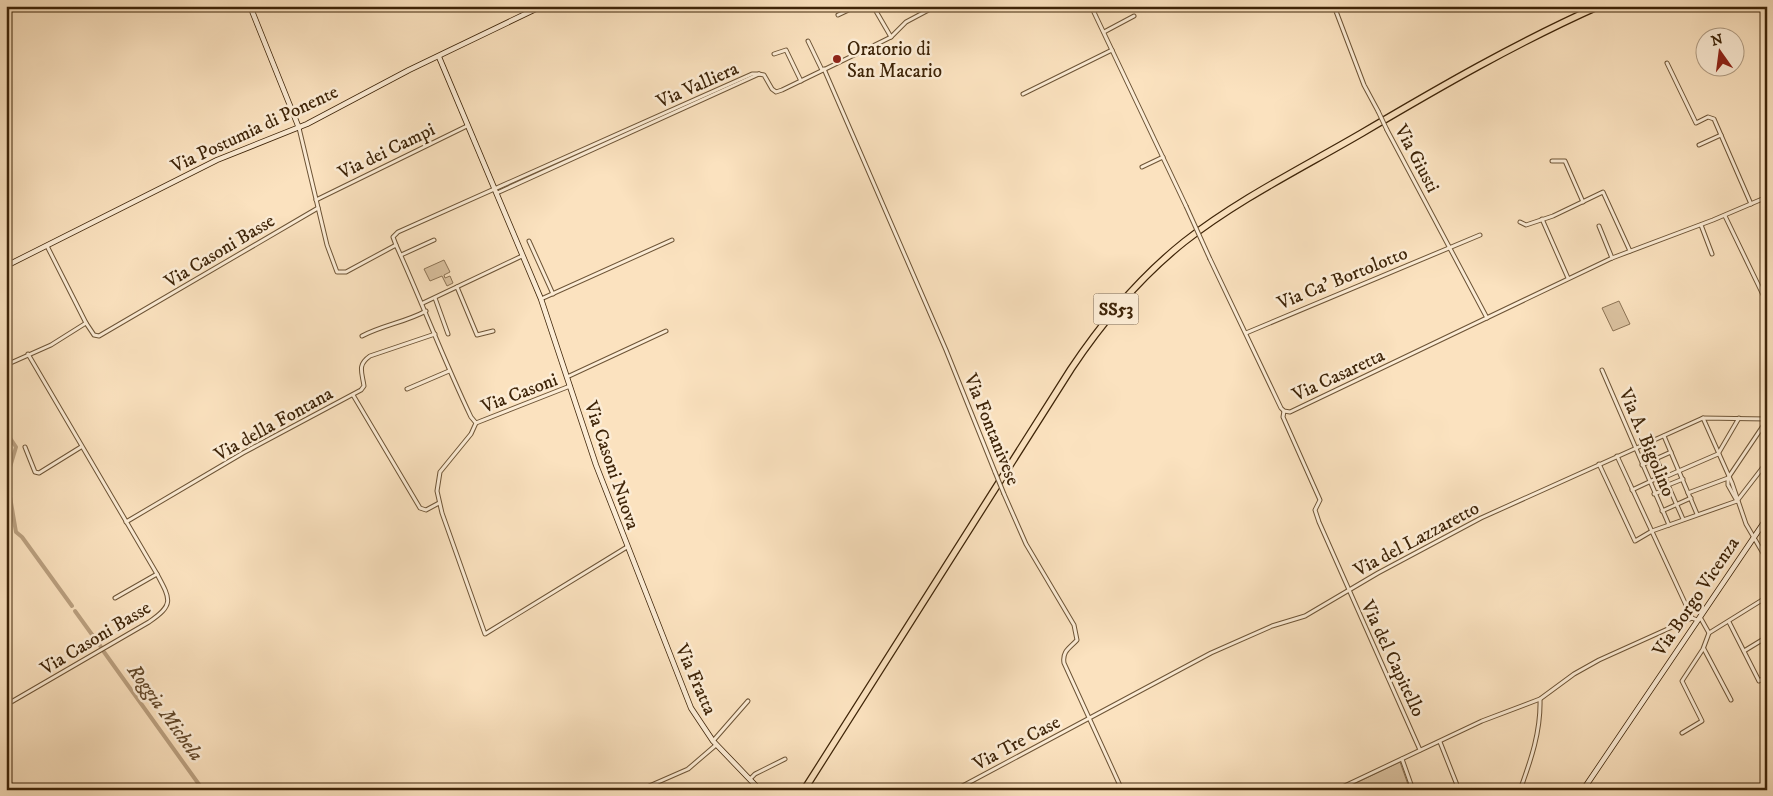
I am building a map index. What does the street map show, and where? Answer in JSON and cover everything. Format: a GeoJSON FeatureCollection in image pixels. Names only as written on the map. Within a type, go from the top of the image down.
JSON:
{"type":"FeatureCollection","features":[{"type":"Feature","properties":{"kind":"highway","name":"SS53"},"geometry":{"type":"LineString","coordinates":[[804,790],[1076,363],[1104,323],[1140,282],[1184,242],[1246,201],[1483,62],[1599,6]]}},
{"type":"Feature","properties":{"kind":"main road"},"geometry":{"type":"LineString","coordinates":[[250,6],[299,128]]}},
{"type":"Feature","properties":{"kind":"main road","name":"Via Postumia di Ponente"},"geometry":{"type":"LineString","coordinates":[[6,266],[217,160],[299,128],[542,6]]}},
{"type":"Feature","properties":{"kind":"main road","name":"Via Casoni Nuova"},"geometry":{"type":"LineString","coordinates":[[439,57],[541,299],[585,437],[633,562]]}},
{"type":"Feature","properties":{"kind":"main road","name":"Via Borgo Vicenza"},"geometry":{"type":"LineString","coordinates":[[1583,790],[1696,618],[1767,518]]}},
{"type":"Feature","properties":{"kind":"main road","name":"Via Fratta"},"geometry":{"type":"LineString","coordinates":[[633,562],[691,708],[714,743],[760,790]]}},
{"type":"Feature","properties":{"kind":"street"},"geometry":{"type":"LineString","coordinates":[[838,15],[857,6]]}},
{"type":"Feature","properties":{"kind":"street"},"geometry":{"type":"LineString","coordinates":[[873,6],[891,37]]}},
{"type":"Feature","properties":{"kind":"street"},"geometry":{"type":"LineString","coordinates":[[774,54],[786,50],[800,81],[891,37],[906,22],[936,6]]}},
{"type":"Feature","properties":{"kind":"street","name":"Via Casaretta"},"geometry":{"type":"LineString","coordinates":[[1091,6],[1284,411],[1290,412],[1612,258],[1725,216],[1767,197]]}},
{"type":"Feature","properties":{"kind":"street","name":"Via Giusti"},"geometry":{"type":"LineString","coordinates":[[1334,6],[1364,85],[1487,318]]}},
{"type":"Feature","properties":{"kind":"street"},"geometry":{"type":"LineString","coordinates":[[1104,32],[1134,16]]}},
{"type":"Feature","properties":{"kind":"street","name":"Via Fontanivese"},"geometry":{"type":"LineString","coordinates":[[808,41],[823,70],[946,350],[1026,544],[1076,630],[1077,640],[1066,649],[1063,656],[1064,663],[1122,790]]}},
{"type":"Feature","properties":{"kind":"street"},"geometry":{"type":"LineString","coordinates":[[1023,94],[1112,50]]}},
{"type":"Feature","properties":{"kind":"street"},"geometry":{"type":"LineString","coordinates":[[1668,63],[1696,123],[1711,117],[1721,135],[1751,204]]}},
{"type":"Feature","properties":{"kind":"street","name":"Via Valliera"},"geometry":{"type":"LineString","coordinates":[[396,245],[393,237],[398,232],[552,167],[759,74],[764,75],[772,89],[776,92],[800,81]]}},
{"type":"Feature","properties":{"kind":"street","name":"Via dei Campi"},"geometry":{"type":"LineString","coordinates":[[316,200],[467,126]]}},
{"type":"Feature","properties":{"kind":"street"},"geometry":{"type":"LineString","coordinates":[[299,128],[326,245],[337,272],[346,272],[396,245]]}},
{"type":"Feature","properties":{"kind":"street"},"geometry":{"type":"LineString","coordinates":[[1699,145],[1721,135]]}},
{"type":"Feature","properties":{"kind":"street"},"geometry":{"type":"LineString","coordinates":[[1142,167],[1163,157]]}},
{"type":"Feature","properties":{"kind":"street"},"geometry":{"type":"LineString","coordinates":[[1552,161],[1565,161],[1583,202]]}},
{"type":"Feature","properties":{"kind":"street"},"geometry":{"type":"LineString","coordinates":[[1520,222],[1526,225],[1603,192],[1630,251]]}},
{"type":"Feature","properties":{"kind":"street","name":"Via Casoni Basse"},"geometry":{"type":"LineString","coordinates":[[86,323],[94,335],[99,336],[318,208]]}},
{"type":"Feature","properties":{"kind":"street"},"geometry":{"type":"LineString","coordinates":[[1725,216],[1767,303]]}},
{"type":"Feature","properties":{"kind":"street"},"geometry":{"type":"LineString","coordinates":[[1542,219],[1568,278]]}},
{"type":"Feature","properties":{"kind":"street"},"geometry":{"type":"LineString","coordinates":[[1700,225],[1712,254]]}},
{"type":"Feature","properties":{"kind":"street"},"geometry":{"type":"LineString","coordinates":[[1599,226],[1612,258]]}},
{"type":"Feature","properties":{"kind":"street","name":"Via Ca' Bortolotto"},"geometry":{"type":"LineString","coordinates":[[1246,333],[1480,236]]}},
{"type":"Feature","properties":{"kind":"street"},"geometry":{"type":"LineString","coordinates":[[400,255],[434,240]]}},
{"type":"Feature","properties":{"kind":"street"},"geometry":{"type":"LineString","coordinates":[[541,299],[672,240]]}},
{"type":"Feature","properties":{"kind":"street"},"geometry":{"type":"LineString","coordinates":[[529,241],[553,294]]}},
{"type":"Feature","properties":{"kind":"street"},"geometry":{"type":"LineString","coordinates":[[6,365],[50,345],[86,323],[47,245]]}},
{"type":"Feature","properties":{"kind":"street","name":"Via Casoni"},"geometry":{"type":"LineString","coordinates":[[396,245],[423,303],[449,371],[471,417],[476,423],[570,386]]}},
{"type":"Feature","properties":{"kind":"street"},"geometry":{"type":"LineString","coordinates":[[423,303],[522,256]]}},
{"type":"Feature","properties":{"kind":"street"},"geometry":{"type":"LineString","coordinates":[[458,287],[477,334],[492,331]]}},
{"type":"Feature","properties":{"kind":"street"},"geometry":{"type":"LineString","coordinates":[[435,298],[448,334]]}},
{"type":"Feature","properties":{"kind":"street"},"geometry":{"type":"LineString","coordinates":[[362,336],[372,330],[410,320],[426,311]]}},
{"type":"Feature","properties":{"kind":"street"},"geometry":{"type":"LineString","coordinates":[[567,377],[666,331]]}},
{"type":"Feature","properties":{"kind":"street"},"geometry":{"type":"LineString","coordinates":[[353,395],[364,386],[360,368],[362,362],[370,356],[435,334]]}},
{"type":"Feature","properties":{"kind":"street","name":"Via Casoni Basse"},"geometry":{"type":"LineString","coordinates":[[6,705],[165,611],[168,600],[166,591],[157,574],[28,354]]}},
{"type":"Feature","properties":{"kind":"street","name":"Via A. Bigolino"},"geometry":{"type":"LineString","coordinates":[[1602,370],[1669,525]]}},
{"type":"Feature","properties":{"kind":"street"},"geometry":{"type":"LineString","coordinates":[[407,390],[449,371]]}},
{"type":"Feature","properties":{"kind":"street","name":"Via della Fontana"},"geometry":{"type":"LineString","coordinates":[[126,522],[243,454],[353,395],[420,508],[426,510],[439,503]]}},
{"type":"Feature","properties":{"kind":"street","name":"Via del Capitello"},"geometry":{"type":"LineString","coordinates":[[1284,411],[1283,418],[1320,500],[1315,510],[1319,522],[1348,590],[1388,674],[1420,750]]}},
{"type":"Feature","properties":{"kind":"street"},"geometry":{"type":"LineString","coordinates":[[1703,418],[1752,539],[1766,557]]}},
{"type":"Feature","properties":{"kind":"street","name":"Via del Lazzaretto"},"geometry":{"type":"LineString","coordinates":[[1089,719],[1211,653],[1272,626],[1305,616],[1348,590],[1480,518],[1598,464],[1703,418],[1767,420]]}},
{"type":"Feature","properties":{"kind":"street"},"geometry":{"type":"LineString","coordinates":[[1632,490],[1718,454],[1740,418]]}},
{"type":"Feature","properties":{"kind":"street"},"geometry":{"type":"LineString","coordinates":[[1688,492],[1728,478],[1767,420]]}},
{"type":"Feature","properties":{"kind":"street"},"geometry":{"type":"LineString","coordinates":[[476,423],[470,434],[440,472],[438,480],[439,503],[485,634],[627,548]]}},
{"type":"Feature","properties":{"kind":"street"},"geometry":{"type":"LineString","coordinates":[[1664,436],[1698,514]]}},
{"type":"Feature","properties":{"kind":"street"},"geometry":{"type":"LineString","coordinates":[[1649,442],[1683,520]]}},
{"type":"Feature","properties":{"kind":"street"},"geometry":{"type":"LineString","coordinates":[[25,447],[35,472],[39,473],[81,447]]}},
{"type":"Feature","properties":{"kind":"street"},"geometry":{"type":"LineString","coordinates":[[1642,465],[1671,452]]}},
{"type":"Feature","properties":{"kind":"street"},"geometry":{"type":"LineString","coordinates":[[1617,456],[1696,618],[1709,633],[1709,638],[1682,681],[1702,721],[1682,733]]}},
{"type":"Feature","properties":{"kind":"street"},"geometry":{"type":"LineString","coordinates":[[1598,464],[1635,541],[1652,531],[1737,501],[1767,462]]}},
{"type":"Feature","properties":{"kind":"street"},"geometry":{"type":"LineString","coordinates":[[1654,494],[1683,479]]}},
{"type":"Feature","properties":{"kind":"street"},"geometry":{"type":"LineString","coordinates":[[1662,511],[1691,498]]}},
{"type":"Feature","properties":{"kind":"street"},"geometry":{"type":"LineString","coordinates":[[115,598],[157,574]]}},
{"type":"Feature","properties":{"kind":"street"},"geometry":{"type":"LineString","coordinates":[[1709,633],[1767,597]]}},
{"type":"Feature","properties":{"kind":"street"},"geometry":{"type":"LineString","coordinates":[[1336,790],[1482,721],[1540,699],[1574,674],[1599,660],[1696,618]]}},
{"type":"Feature","properties":{"kind":"street"},"geometry":{"type":"LineString","coordinates":[[1728,622],[1759,681],[1767,676]]}},
{"type":"Feature","properties":{"kind":"street"},"geometry":{"type":"LineString","coordinates":[[1744,651],[1767,637]]}},
{"type":"Feature","properties":{"kind":"street"},"geometry":{"type":"LineString","coordinates":[[1703,648],[1731,700]]}},
{"type":"Feature","properties":{"kind":"street"},"geometry":{"type":"LineString","coordinates":[[1520,790],[1537,738],[1541,716],[1540,699]]}},
{"type":"Feature","properties":{"kind":"street"},"geometry":{"type":"LineString","coordinates":[[642,790],[688,769],[714,743],[748,701]]}},
{"type":"Feature","properties":{"kind":"street","name":"Via Tre Case"},"geometry":{"type":"LineString","coordinates":[[955,790],[1089,719]]}},
{"type":"Feature","properties":{"kind":"street"},"geometry":{"type":"LineString","coordinates":[[1440,742],[1459,790]]}},
{"type":"Feature","properties":{"kind":"street"},"geometry":{"type":"LineString","coordinates":[[750,779],[764,769],[785,759]]}},
{"type":"Feature","properties":{"kind":"street"},"geometry":{"type":"LineString","coordinates":[[1402,759],[1412,790]]}},
{"type":"Feature","properties":{"kind":"shaded area"},"geometry":{"type":"Polygon","coordinates":[[[444,260],[450,272],[444,275],[445,278],[450,276],[453,283],[447,286],[442,276],[430,281],[424,269],[444,260]]]}},
{"type":"Feature","properties":{"kind":"shaded area"},"geometry":{"type":"Polygon","coordinates":[[[1619,301],[1630,324],[1613,331],[1602,308],[1619,301]]]}},
{"type":"Feature","properties":{"kind":"shaded area"},"geometry":{"type":"Polygon","coordinates":[[[1400,762],[1410,790],[1341,790],[1400,762]]]}},
{"type":"Feature","properties":{"kind":"waterway","name":"Roggia Michela"},"geometry":{"type":"LineString","coordinates":[[6,432],[16,447],[8,474],[8,485],[16,532],[22,537],[72,606]]}},
{"type":"Feature","properties":{"kind":"waterway","name":"Roggia Michela"},"geometry":{"type":"LineString","coordinates":[[75,611],[101,647]]}},
{"type":"Feature","properties":{"kind":"waterway","name":"Roggia Michela"},"geometry":{"type":"LineString","coordinates":[[104,652],[203,790]]}},
{"type":"Feature","properties":{"kind":"place","name":"Oratorio di San Macario"},"geometry":{"type":"Point","coordinates":[837,59]}}]}
